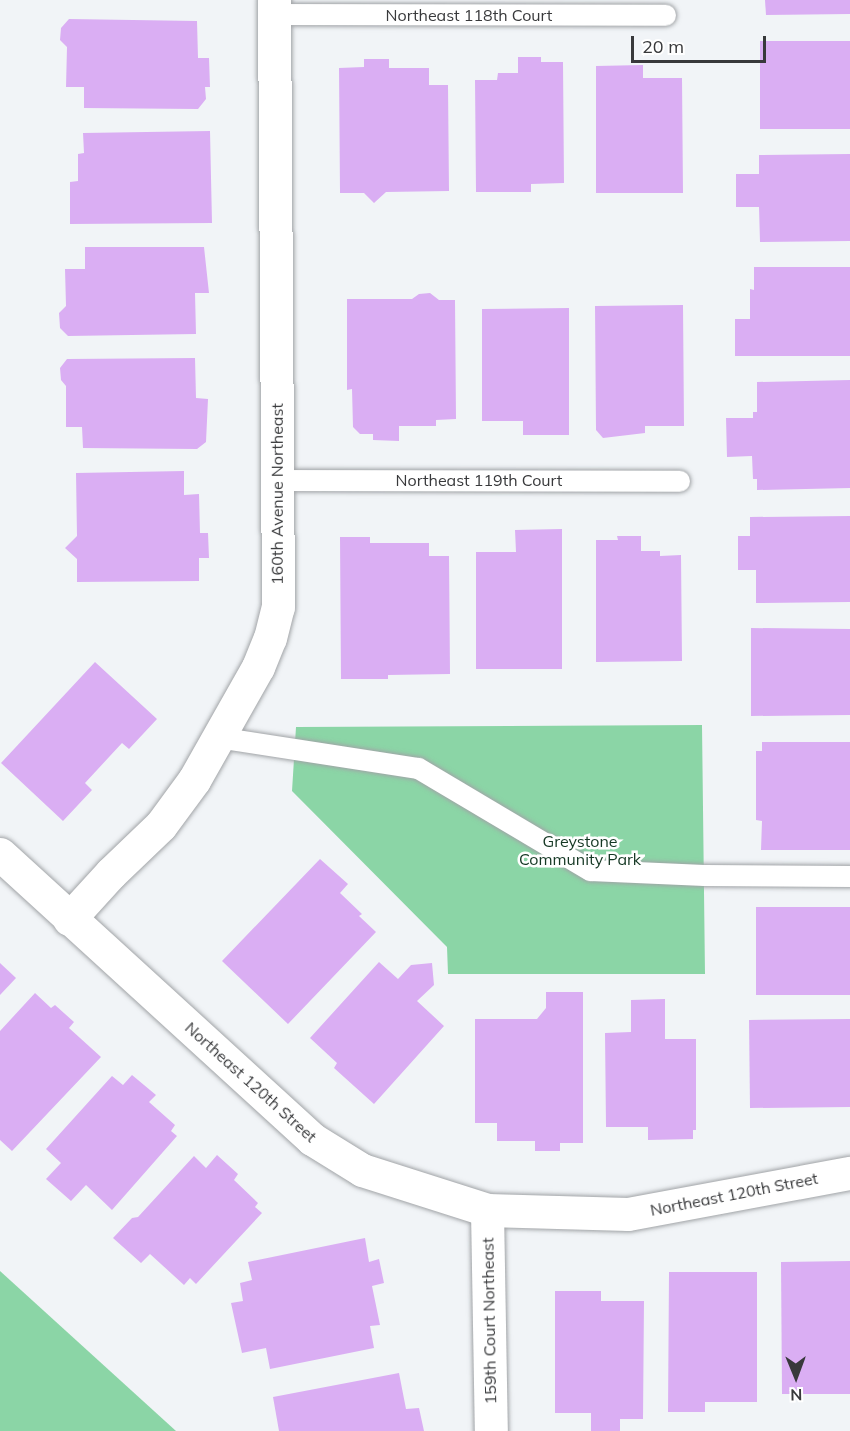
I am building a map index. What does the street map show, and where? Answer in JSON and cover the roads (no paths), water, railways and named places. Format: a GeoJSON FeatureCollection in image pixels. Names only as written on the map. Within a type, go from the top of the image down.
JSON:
{"type":"FeatureCollection","features":[{"type":"Feature","properties":{"kind":"street","name":"160th Avenue Northeast"},"geometry":{"type":"LineString","coordinates":[[69,920],[111,873],[161,825],[194,780],[258,667],[270,638],[278,607],[279,480],[274,286],[274,7]]}},
{"type":"Feature","properties":{"kind":"street","name":"Northeast 120th Street"},"geometry":{"type":"LineString","coordinates":[[0,854],[69,920],[312,1139],[363,1170],[487,1210],[628,1214],[850,1173]]}},
{"type":"Feature","properties":{"kind":"street","name":"159th Court Northeast"},"geometry":{"type":"LineString","coordinates":[[487,1210],[490,1431]]}},
{"type":"Feature","properties":{"kind":"lane","name":"Northeast 118th Court"},"geometry":{"type":"LineString","coordinates":[[274,7],[665,15]]}},
{"type":"Feature","properties":{"kind":"lane","name":"Northeast 119th Court"},"geometry":{"type":"LineString","coordinates":[[279,480],[679,481]]}},
{"type":"Feature","properties":{"kind":"lane"},"geometry":{"type":"LineString","coordinates":[[217,737],[418,768],[590,870],[704,875],[850,876]]}},
{"type":"Feature","properties":{"kind":"park label","name":"Greystone Community Park"},"geometry":{"type":"Point","coordinates":[580,850]}}]}
